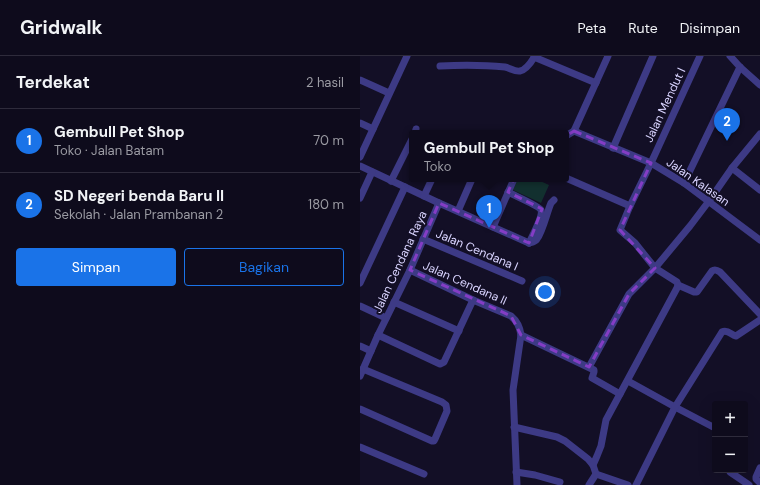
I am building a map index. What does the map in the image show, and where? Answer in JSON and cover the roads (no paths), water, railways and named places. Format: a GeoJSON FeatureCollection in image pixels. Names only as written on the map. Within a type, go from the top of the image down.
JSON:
{"type":"FeatureCollection","features":[{"type":"Feature","properties":{"kind":"street"},"geometry":{"type":"LineString","coordinates":[[360,157],[406,56]]}},
{"type":"Feature","properties":{"kind":"street"},"geometry":{"type":"LineString","coordinates":[[569,134],[574,131],[608,56]]}},
{"type":"Feature","properties":{"kind":"street"},"geometry":{"type":"LineString","coordinates":[[613,148],[653,56]]}},
{"type":"Feature","properties":{"kind":"street","name":"Jalan Mendut I"},"geometry":{"type":"LineString","coordinates":[[655,268],[635,243],[620,230],[700,56]]}},
{"type":"Feature","properties":{"kind":"street"},"geometry":{"type":"LineString","coordinates":[[730,56],[757,82],[760,73]]}},
{"type":"Feature","properties":{"kind":"street"},"geometry":{"type":"LineString","coordinates":[[440,66],[459,65],[506,67],[520,71],[529,65],[534,57],[596,83]]}},
{"type":"Feature","properties":{"kind":"street"},"geometry":{"type":"LineString","coordinates":[[684,183],[740,67]]}},
{"type":"Feature","properties":{"kind":"street"},"geometry":{"type":"LineString","coordinates":[[360,80],[389,93]]}},
{"type":"Feature","properties":{"kind":"street"},"geometry":{"type":"LineString","coordinates":[[360,123],[373,129]]}},
{"type":"Feature","properties":{"kind":"street","name":"Jalan Kalasan"},"geometry":{"type":"LineString","coordinates":[[574,131],[651,163],[684,183],[760,240]]}},
{"type":"Feature","properties":{"kind":"street"},"geometry":{"type":"LineString","coordinates":[[589,367],[629,294],[655,268],[690,226],[732,168],[759,138]]}},
{"type":"Feature","properties":{"kind":"street"},"geometry":{"type":"LineString","coordinates":[[391,180],[409,148]]}},
{"type":"Feature","properties":{"kind":"street"},"geometry":{"type":"LineString","coordinates":[[360,166],[529,243],[534,242],[537,239],[551,203],[554,200]]}},
{"type":"Feature","properties":{"kind":"street"},"geometry":{"type":"LineString","coordinates":[[732,168],[760,190]]}},
{"type":"Feature","properties":{"kind":"street"},"geometry":{"type":"LineString","coordinates":[[360,198],[372,172]]}},
{"type":"Feature","properties":{"kind":"street"},"geometry":{"type":"LineString","coordinates":[[569,179],[630,206]]}},
{"type":"Feature","properties":{"kind":"street"},"geometry":{"type":"LineString","coordinates":[[424,196],[431,182]]}},
{"type":"Feature","properties":{"kind":"street"},"geometry":{"type":"LineString","coordinates":[[458,211],[471,182]]}},
{"type":"Feature","properties":{"kind":"street"},"geometry":{"type":"LineString","coordinates":[[493,227],[513,182]]}},
{"type":"Feature","properties":{"kind":"street"},"geometry":{"type":"LineString","coordinates":[[360,283],[405,187]]}},
{"type":"Feature","properties":{"kind":"street"},"geometry":{"type":"LineString","coordinates":[[508,192],[541,210],[529,243]]}},
{"type":"Feature","properties":{"kind":"street","name":"Jalan Cendana Raya"},"geometry":{"type":"LineString","coordinates":[[360,376],[386,318],[410,270],[439,203]]}},
{"type":"Feature","properties":{"kind":"street","name":"Jalan Cendana I"},"geometry":{"type":"LineString","coordinates":[[423,239],[522,281]]}},
{"type":"Feature","properties":{"kind":"street"},"geometry":{"type":"LineString","coordinates":[[655,268],[677,282],[678,285],[694,292],[697,292],[714,269],[717,270],[760,314]]}},
{"type":"Feature","properties":{"kind":"street","name":"Jalan Cendana II"},"geometry":{"type":"LineString","coordinates":[[410,270],[511,316],[521,330],[522,335]]}},
{"type":"Feature","properties":{"kind":"street"},"geometry":{"type":"LineString","coordinates":[[593,465],[601,446],[606,420],[678,285]]}},
{"type":"Feature","properties":{"kind":"street"},"geometry":{"type":"LineString","coordinates":[[378,335],[440,364],[444,362],[473,300]]}},
{"type":"Feature","properties":{"kind":"street"},"geometry":{"type":"LineString","coordinates":[[394,302],[459,331]]}},
{"type":"Feature","properties":{"kind":"street"},"geometry":{"type":"LineString","coordinates":[[360,306],[386,318]]}},
{"type":"Feature","properties":{"kind":"street"},"geometry":{"type":"LineString","coordinates":[[636,485],[675,407],[722,332],[727,331],[736,336],[760,320]]}},
{"type":"Feature","properties":{"kind":"street"},"geometry":{"type":"LineString","coordinates":[[517,485],[514,390],[522,335],[589,367],[594,371],[592,378],[620,394]]}},
{"type":"Feature","properties":{"kind":"street"},"geometry":{"type":"LineString","coordinates":[[360,346],[371,351]]}},
{"type":"Feature","properties":{"kind":"street"},"geometry":{"type":"LineString","coordinates":[[360,409],[432,441],[436,440],[447,411],[446,405],[442,402],[363,369]]}},
{"type":"Feature","properties":{"kind":"street"},"geometry":{"type":"LineString","coordinates":[[628,381],[712,426]]}},
{"type":"Feature","properties":{"kind":"street"},"geometry":{"type":"LineString","coordinates":[[514,427],[557,437],[588,459],[593,465],[596,474]]}},
{"type":"Feature","properties":{"kind":"street"},"geometry":{"type":"LineString","coordinates":[[360,447],[424,474]]}},
{"type":"Feature","properties":{"kind":"street"},"geometry":{"type":"LineString","coordinates":[[760,468],[756,479],[760,483]]}},
{"type":"Feature","properties":{"kind":"street"},"geometry":{"type":"LineString","coordinates":[[516,472],[535,475],[560,482]]}},
{"type":"Feature","properties":{"kind":"street"},"geometry":{"type":"LineString","coordinates":[[731,473],[749,485]]}},
{"type":"Feature","properties":{"kind":"street"},"geometry":{"type":"LineString","coordinates":[[589,485],[596,474]]}},
{"type":"Feature","properties":{"kind":"street"},"geometry":{"type":"LineString","coordinates":[[596,474],[628,485]]}},
{"type":"Feature","properties":{"kind":"place","name":"SD Negeri benda Baru II"},"geometry":{"type":"Point","coordinates":[727,141]}},
{"type":"Feature","properties":{"kind":"place","name":"Gembull Pet Shop"},"geometry":{"type":"Point","coordinates":[489,228]}}]}
